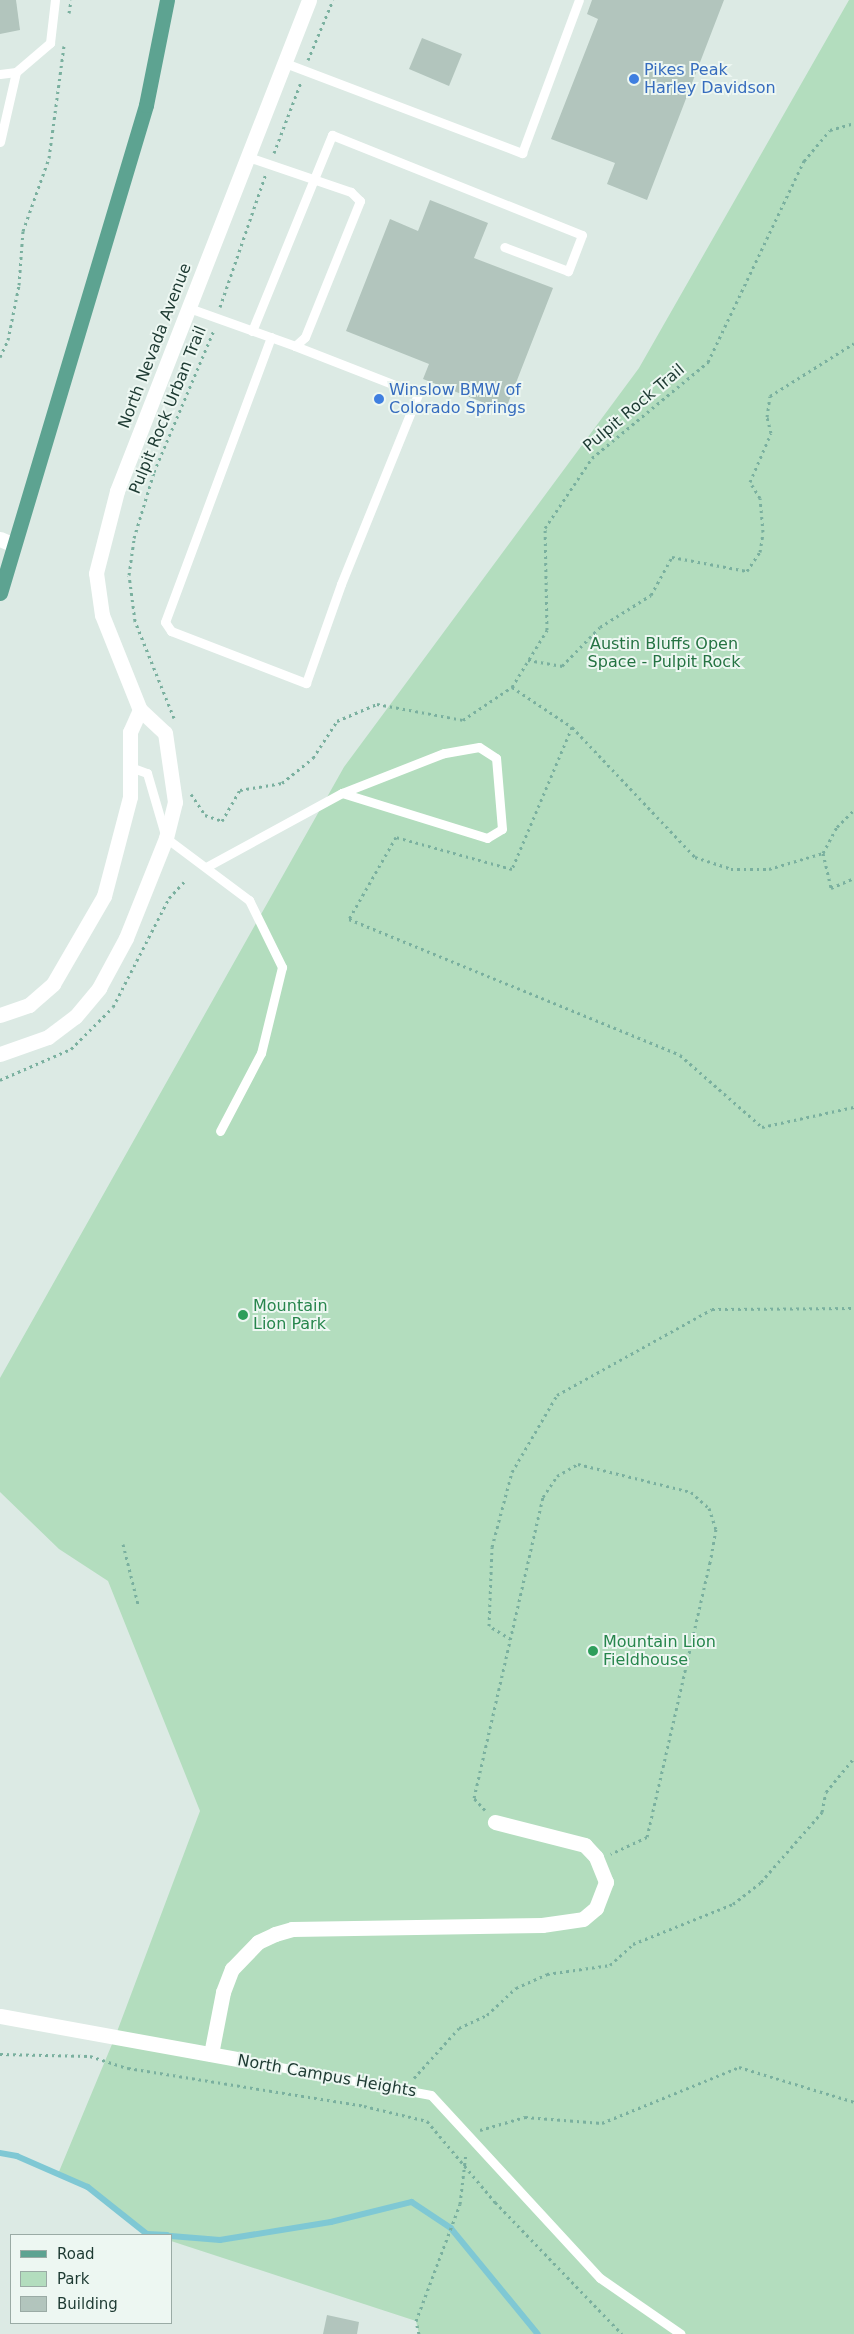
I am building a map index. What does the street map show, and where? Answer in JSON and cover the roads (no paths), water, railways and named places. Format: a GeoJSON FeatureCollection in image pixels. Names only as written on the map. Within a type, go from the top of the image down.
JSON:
{"type":"FeatureCollection","features":[{"type":"Feature","properties":{"kind":"main road"},"geometry":{"type":"LineString","coordinates":[[0,593],[7,542],[146,105],[167,0]]}},
{"type":"Feature","properties":{"kind":"main road","name":"North Nevada Avenue"},"geometry":{"type":"LineString","coordinates":[[0,1054],[48,1037],[75,1017],[98,988],[126,938],[166,838],[175,802],[173,765],[165,733],[140,710],[102,615],[96,573],[117,491],[310,0]]}},
{"type":"Feature","properties":{"kind":"main road"},"geometry":{"type":"LineString","coordinates":[[0,1015],[29,1005],[54,984],[104,896],[130,797],[133,768],[130,732],[140,710]]}},
{"type":"Feature","properties":{"kind":"main road"},"geometry":{"type":"LineString","coordinates":[[210,2054],[222,1992],[232,1970],[258,1942],[292,1929],[542,1925],[583,1919],[604,1896],[606,1882],[596,1857],[585,1844],[495,1822]]}},
{"type":"Feature","properties":{"kind":"main road","name":"North Campus Heights"},"geometry":{"type":"LineString","coordinates":[[0,2016],[242,2060]]}},
{"type":"Feature","properties":{"kind":"lane"},"geometry":{"type":"LineString","coordinates":[[0,74],[16,72],[50,43],[55,0]]}},
{"type":"Feature","properties":{"kind":"lane"},"geometry":{"type":"LineString","coordinates":[[285,63],[522,153],[579,0]]}},
{"type":"Feature","properties":{"kind":"lane"},"geometry":{"type":"LineString","coordinates":[[0,142],[16,72]]}},
{"type":"Feature","properties":{"kind":"lane"},"geometry":{"type":"LineString","coordinates":[[252,331],[332,135],[582,235],[568,271],[504,247]]}},
{"type":"Feature","properties":{"kind":"lane"},"geometry":{"type":"LineString","coordinates":[[248,157],[351,192],[360,201],[305,336],[295,346]]}},
{"type":"Feature","properties":{"kind":"lane"},"geometry":{"type":"LineString","coordinates":[[189,308],[252,331],[271,337],[295,346],[418,394],[341,584],[306,683],[171,631],[165,622],[271,337]]}},
{"type":"Feature","properties":{"kind":"lane"},"geometry":{"type":"LineString","coordinates":[[208,866],[342,793],[444,753],[479,747],[496,758],[502,829],[486,838],[342,793]]}},
{"type":"Feature","properties":{"kind":"lane"},"geometry":{"type":"LineString","coordinates":[[133,768],[147,773],[166,838],[208,866],[249,900],[282,967],[261,1053],[220,1131]]}},
{"type":"Feature","properties":{"kind":"lane","name":"North Campus Heights"},"geometry":{"type":"LineString","coordinates":[[242,2060],[431,2095],[600,2278],[680,2334]]}},
{"type":"Feature","properties":{"kind":"waterway"},"geometry":{"type":"LineString","coordinates":[[0,2153],[17,2156],[88,2187],[147,2234]]}},
{"type":"Feature","properties":{"kind":"waterway"},"geometry":{"type":"LineString","coordinates":[[172,2236],[220,2240],[331,2222],[412,2202],[451,2228],[538,2334]]}},
{"type":"Feature","properties":{"kind":"place","name":"Pikes Peak Harley Davidson"},"geometry":{"type":"Point","coordinates":[634,79]}},
{"type":"Feature","properties":{"kind":"place","name":"Winslow BMW of Colorado Springs"},"geometry":{"type":"Point","coordinates":[379,399]}},
{"type":"Feature","properties":{"kind":"place","name":"Mountain Lion Park"},"geometry":{"type":"Point","coordinates":[243,1315]}},
{"type":"Feature","properties":{"kind":"place","name":"Mountain Lion Fieldhouse"},"geometry":{"type":"Point","coordinates":[593,1651]}},
{"type":"Feature","properties":{"kind":"park label","name":"Austin Bluffs Open Space - Pulpit Rock"},"geometry":{"type":"Point","coordinates":[664,653]}}]}
